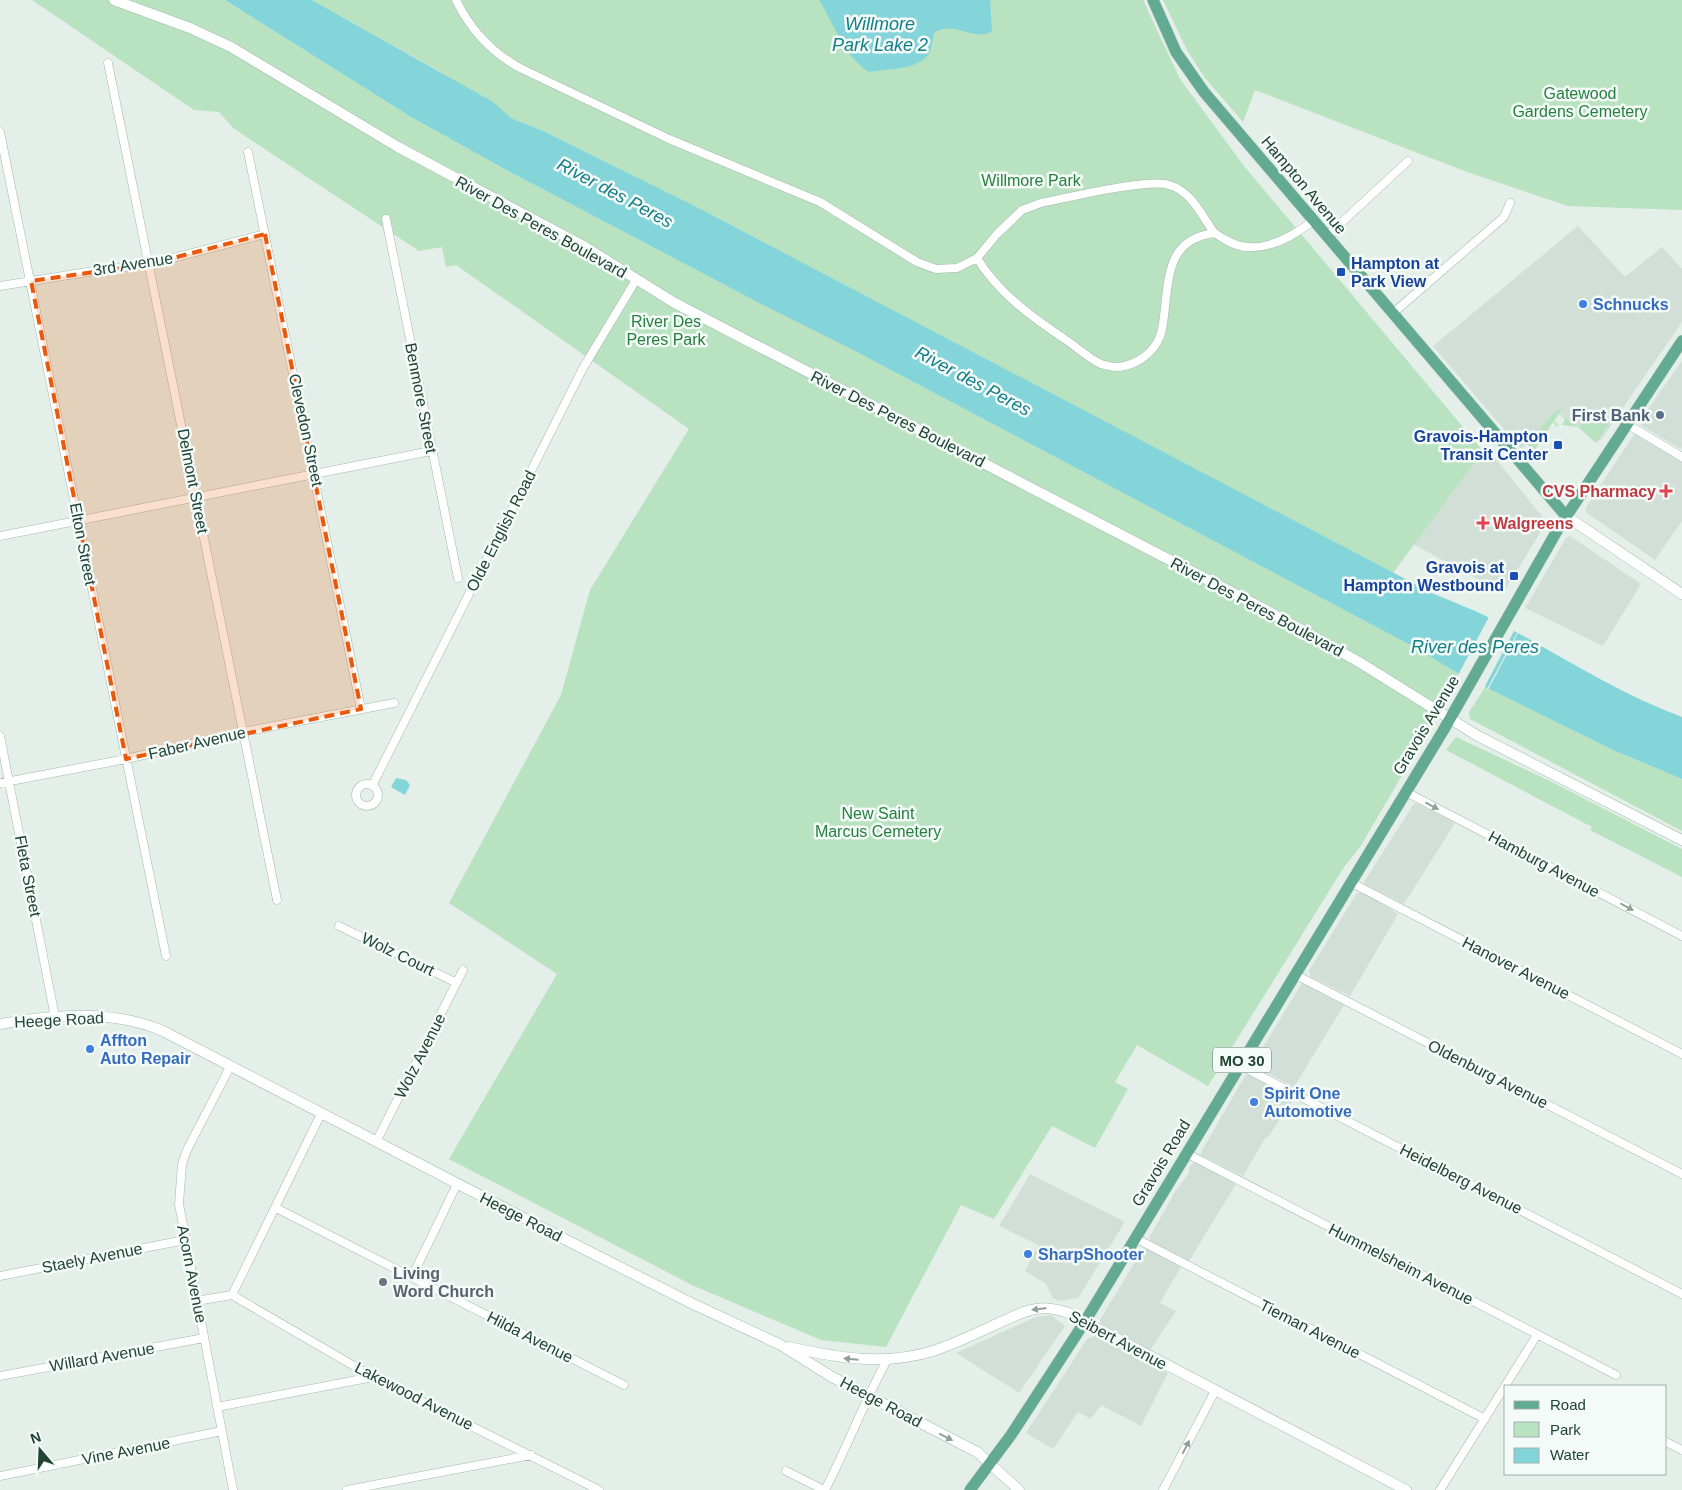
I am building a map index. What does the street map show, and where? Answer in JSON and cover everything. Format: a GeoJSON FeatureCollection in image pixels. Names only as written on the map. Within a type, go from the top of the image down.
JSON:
{"type":"FeatureCollection","features":[{"type":"Feature","properties":{"kind":"main road","name":"River Des Peres Boulevard"},"geometry":{"type":"LineString","coordinates":[[114,0],[231,47],[374,133],[585,247],[683,308],[1280,618],[1372,670],[1450,720],[1682,840]]}},
{"type":"Feature","properties":{"kind":"main road","name":"Hampton Avenue"},"geometry":{"type":"LineString","coordinates":[[1152,0],[1176,52],[1204,92],[1566,516]]}},
{"type":"Feature","properties":{"kind":"main road","name":"Gravois Avenue"},"geometry":{"type":"LineString","coordinates":[[1372,846],[1450,720],[1507,616],[1566,516],[1682,341]]}},
{"type":"Feature","properties":{"kind":"main road"},"geometry":{"type":"LineString","coordinates":[[1566,516],[1682,594]]}},
{"type":"Feature","properties":{"kind":"main road","name":"Gravois Road"},"geometry":{"type":"LineString","coordinates":[[970,1490],[990,1464],[1084,1323],[1372,846]]}},
{"type":"Feature","properties":{"kind":"main road","name":"Heege Road"},"geometry":{"type":"LineString","coordinates":[[0,1024],[55,1016],[100,1016],[135,1021],[161,1030],[691,1303],[782,1345],[809,1363],[977,1452],[1019,1490]]}},
{"type":"Feature","properties":{"kind":"main road","name":"Seibert Avenue"},"geometry":{"type":"LineString","coordinates":[[782,1345],[833,1357],[887,1360],[933,1351],[1036,1308],[1059,1310],[1406,1490]]}},
{"type":"Feature","properties":{"kind":"street"},"geometry":{"type":"LineString","coordinates":[[456,0],[485,42],[506,60],[520,68],[670,139],[820,202],[917,262],[936,269],[957,268],[977,258],[996,234],[1022,210],[1041,203],[1157,183],[1180,190],[1192,200],[1215,233],[1237,247],[1257,248],[1275,244],[1313,221]]}},
{"type":"Feature","properties":{"kind":"street","name":"Delmont Street"},"geometry":{"type":"LineString","coordinates":[[108,63],[277,900]]}},
{"type":"Feature","properties":{"kind":"street","name":"Elton Street"},"geometry":{"type":"LineString","coordinates":[[0,132],[166,956]]}},
{"type":"Feature","properties":{"kind":"street","name":"Clevedon Street"},"geometry":{"type":"LineString","coordinates":[[248,152],[315,474],[361,708]]}},
{"type":"Feature","properties":{"kind":"street"},"geometry":{"type":"LineString","coordinates":[[1326,237],[1408,161]]}},
{"type":"Feature","properties":{"kind":"street"},"geometry":{"type":"LineString","coordinates":[[1392,314],[1504,217],[1510,203]]}},
{"type":"Feature","properties":{"kind":"street","name":"Benmore Street"},"geometry":{"type":"LineString","coordinates":[[386,218],[431,451],[458,578]]}},
{"type":"Feature","properties":{"kind":"street"},"geometry":{"type":"LineString","coordinates":[[977,258],[983,268],[1020,308],[1101,364],[1120,367],[1149,354],[1158,343],[1162,329],[1170,270],[1181,248],[1197,235],[1215,233]]}},
{"type":"Feature","properties":{"kind":"street","name":"3rd Avenue"},"geometry":{"type":"LineString","coordinates":[[0,286],[150,264],[265,234]]}},
{"type":"Feature","properties":{"kind":"street","name":"Olde English Road"},"geometry":{"type":"LineString","coordinates":[[372,786],[583,368],[636,280]]}},
{"type":"Feature","properties":{"kind":"street"},"geometry":{"type":"LineString","coordinates":[[1627,424],[1681,456]]}},
{"type":"Feature","properties":{"kind":"street"},"geometry":{"type":"LineString","coordinates":[[0,536],[431,451]]}},
{"type":"Feature","properties":{"kind":"street","name":"Faber Avenue"},"geometry":{"type":"LineString","coordinates":[[0,782],[126,759],[243,732],[394,703]]}},
{"type":"Feature","properties":{"kind":"street","name":"Fleta Street"},"geometry":{"type":"LineString","coordinates":[[0,736],[55,1016]]}},
{"type":"Feature","properties":{"kind":"street","name":"Hamburg Avenue"},"geometry":{"type":"LineString","coordinates":[[1406,792],[1682,936]]}},
{"type":"Feature","properties":{"kind":"street","name":"Hanover Avenue"},"geometry":{"type":"LineString","coordinates":[[1350,882],[1682,1054]]}},
{"type":"Feature","properties":{"kind":"street","name":"Wolz Court"},"geometry":{"type":"LineString","coordinates":[[339,926],[457,983]]}},
{"type":"Feature","properties":{"kind":"street","name":"Wolz Avenue"},"geometry":{"type":"LineString","coordinates":[[376,1142],[463,970]]}},
{"type":"Feature","properties":{"kind":"street","name":"Oldenburg Avenue"},"geometry":{"type":"LineString","coordinates":[[1294,974],[1682,1174]]}},
{"type":"Feature","properties":{"kind":"street","name":"Heidelberg Avenue"},"geometry":{"type":"LineString","coordinates":[[1239,1065],[1682,1294]]}},
{"type":"Feature","properties":{"kind":"street","name":"Acorn Avenue"},"geometry":{"type":"LineString","coordinates":[[230,1067],[187,1150],[182,1164],[179,1204],[233,1490]]}},
{"type":"Feature","properties":{"kind":"street"},"geometry":{"type":"LineString","coordinates":[[196,1301],[232,1295],[322,1114]]}},
{"type":"Feature","properties":{"kind":"street","name":"Hummelsheim Avenue"},"geometry":{"type":"LineString","coordinates":[[1186,1153],[1616,1376]]}},
{"type":"Feature","properties":{"kind":"street"},"geometry":{"type":"LineString","coordinates":[[412,1277],[457,1184]]}},
{"type":"Feature","properties":{"kind":"street","name":"Hilda Avenue"},"geometry":{"type":"LineString","coordinates":[[276,1208],[624,1386]]}},
{"type":"Feature","properties":{"kind":"street","name":"Tieman Avenue"},"geometry":{"type":"LineString","coordinates":[[1135,1238],[1485,1419]]}},
{"type":"Feature","properties":{"kind":"street","name":"Staely Avenue"},"geometry":{"type":"LineString","coordinates":[[0,1276],[185,1240]]}},
{"type":"Feature","properties":{"kind":"street","name":"Lakewood Avenue"},"geometry":{"type":"LineString","coordinates":[[232,1295],[373,1377],[599,1490]]}},
{"type":"Feature","properties":{"kind":"street"},"geometry":{"type":"LineString","coordinates":[[1509,1385],[1537,1335]]}},
{"type":"Feature","properties":{"kind":"street","name":"Willard Avenue"},"geometry":{"type":"LineString","coordinates":[[0,1376],[204,1338]]}},
{"type":"Feature","properties":{"kind":"street"},"geometry":{"type":"LineString","coordinates":[[786,1471],[824,1490],[849,1443],[868,1395],[887,1360]]}},
{"type":"Feature","properties":{"kind":"street"},"geometry":{"type":"LineString","coordinates":[[217,1407],[373,1377]]}},
{"type":"Feature","properties":{"kind":"street"},"geometry":{"type":"LineString","coordinates":[[1163,1490],[1215,1391]]}},
{"type":"Feature","properties":{"kind":"street"},"geometry":{"type":"LineString","coordinates":[[1440,1490],[1485,1419],[1502,1398]]}},
{"type":"Feature","properties":{"kind":"street","name":"Vine Avenue"},"geometry":{"type":"LineString","coordinates":[[0,1476],[222,1431]]}},
{"type":"Feature","properties":{"kind":"street"},"geometry":{"type":"LineString","coordinates":[[1667,1442],[1682,1450]]}},
{"type":"Feature","properties":{"kind":"street"},"geometry":{"type":"LineString","coordinates":[[347,1490],[531,1455]]}},
{"type":"Feature","properties":{"kind":"highlighted area"},"geometry":{"type":"Polygon","coordinates":[[[265,234],[361,709],[126,759],[31,281],[150,264],[265,234]]]}},
{"type":"Feature","properties":{"kind":"shaded area"},"geometry":{"type":"Polygon","coordinates":[[[1578,226],[1625,277],[1662,247],[1682,269],[1682,322],[1600,441],[1559,413],[1521,449],[1433,346],[1578,226]]]}},
{"type":"Feature","properties":{"kind":"shaded area"},"geometry":{"type":"Polygon","coordinates":[[[1682,361],[1681,449],[1642,426],[1641,419],[1682,361]]]}},
{"type":"Feature","properties":{"kind":"shaded area"},"geometry":{"type":"Polygon","coordinates":[[[1635,433],[1682,462],[1682,521],[1655,560],[1587,513],[1585,509],[1635,433]]]}},
{"type":"Feature","properties":{"kind":"shaded area"},"geometry":{"type":"Polygon","coordinates":[[[1486,447],[1545,520],[1545,525],[1503,593],[1413,544],[1486,447]]]}},
{"type":"Feature","properties":{"kind":"shaded area"},"geometry":{"type":"Polygon","coordinates":[[[1570,536],[1641,584],[1603,646],[1525,608],[1566,538],[1570,536]]]}},
{"type":"Feature","properties":{"kind":"shaded area"},"geometry":{"type":"Polygon","coordinates":[[[1416,803],[1455,823],[1404,904],[1364,884],[1364,882],[1416,803]]]}},
{"type":"Feature","properties":{"kind":"shaded area"},"geometry":{"type":"Polygon","coordinates":[[[1364,892],[1398,914],[1350,996],[1311,977],[1309,971],[1357,893],[1364,892]]]}},
{"type":"Feature","properties":{"kind":"shaded area"},"geometry":{"type":"Polygon","coordinates":[[[1302,983],[1344,1005],[1294,1087],[1252,1065],[1302,983]]]}},
{"type":"Feature","properties":{"kind":"shaded area"},"geometry":{"type":"Polygon","coordinates":[[[1249,1075],[1293,1099],[1269,1136],[1264,1140],[1243,1176],[1201,1155],[1201,1152],[1245,1076],[1249,1075]]]}},
{"type":"Feature","properties":{"kind":"shaded area"},"geometry":{"type":"Polygon","coordinates":[[[1195,1162],[1236,1184],[1189,1261],[1151,1241],[1149,1238],[1175,1192],[1189,1173],[1189,1167],[1195,1162]]]}},
{"type":"Feature","properties":{"kind":"shaded area"},"geometry":{"type":"Polygon","coordinates":[[[1030,1174],[1125,1222],[1078,1298],[1059,1301],[1053,1298],[1046,1284],[1025,1271],[1038,1245],[999,1226],[1030,1174]]]}},
{"type":"Feature","properties":{"kind":"shaded area"},"geometry":{"type":"Polygon","coordinates":[[[1144,1247],[1181,1267],[1160,1303],[1176,1311],[1149,1352],[1101,1324],[1100,1320],[1144,1247]]]}},
{"type":"Feature","properties":{"kind":"shaded area"},"geometry":{"type":"Polygon","coordinates":[[[1051,1315],[1065,1326],[1019,1393],[956,1353],[1036,1317],[1051,1315]]]}},
{"type":"Feature","properties":{"kind":"shaded area"},"geometry":{"type":"Polygon","coordinates":[[[1095,1336],[1168,1373],[1141,1426],[1101,1405],[1091,1419],[1078,1412],[1053,1449],[1026,1433],[1087,1339],[1095,1336]]]}},
{"type":"Feature","properties":{"kind":"green space","name":"New Saint Marcus Cemetery"},"geometry":{"type":"Polygon","coordinates":[[[32,0],[225,0],[411,117],[512,173],[759,303],[853,350],[1414,647],[1459,674],[1455,681],[1456,683],[1360,847],[1344,867],[1208,1086],[1137,1045],[1115,1082],[1128,1089],[1095,1148],[1052,1126],[994,1219],[961,1205],[886,1347],[821,1340],[694,1286],[449,1159],[557,974],[449,903],[561,695],[590,590],[689,429],[456,265],[446,267],[442,247],[419,251],[233,128],[219,112],[194,110],[32,0]]]}},
{"type":"Feature","properties":{"kind":"green space","name":"Willmore Park"},"geometry":{"type":"Polygon","coordinates":[[[312,0],[1143,0],[1180,79],[1244,166],[1483,451],[1393,573],[691,204],[541,130],[511,118],[437,70],[312,0]]]}},
{"type":"Feature","properties":{"kind":"green space","name":"Gatewood Gardens Cemetery"},"geometry":{"type":"Polygon","coordinates":[[[1163,0],[1682,0],[1682,210],[1568,206],[1467,172],[1255,90],[1243,122],[1205,78],[1187,50],[1163,0]]]}},
{"type":"Feature","properties":{"kind":"green space"},"geometry":{"type":"Polygon","coordinates":[[[1562,407],[1560,414],[1579,427],[1585,422],[1595,423],[1601,421],[1608,425],[1596,443],[1578,427],[1562,425],[1565,419],[1559,414],[1554,421],[1559,425],[1554,427],[1556,424],[1553,422],[1534,451],[1527,444],[1550,417],[1562,407]]]}},
{"type":"Feature","properties":{"kind":"green space"},"geometry":{"type":"Polygon","coordinates":[[[1486,686],[1613,750],[1682,779],[1682,831],[1470,719],[1469,712],[1486,686]]]}},
{"type":"Feature","properties":{"kind":"green space"},"geometry":{"type":"Polygon","coordinates":[[[1456,737],[1550,781],[1682,849],[1682,877],[1590,830],[1592,827],[1446,750],[1456,737]]]}},
{"type":"Feature","properties":{"kind":"water","name":"River des Peres"},"geometry":{"type":"Polygon","coordinates":[[[225,0],[312,0],[493,102],[511,118],[541,130],[691,204],[1434,594],[1490,618],[1632,696],[1682,717],[1682,779],[1613,750],[1459,674],[1414,647],[853,350],[759,303],[512,173],[411,117],[225,0]]]}},
{"type":"Feature","properties":{"kind":"water","name":"Willmore Park Lake 2"},"geometry":{"type":"Polygon","coordinates":[[[819,0],[990,0],[992,31],[978,34],[949,28],[941,29],[934,33],[929,54],[919,63],[869,72],[846,49],[819,0]]]}},
{"type":"Feature","properties":{"kind":"water"},"geometry":{"type":"Polygon","coordinates":[[[396,778],[406,780],[410,785],[405,795],[391,787],[396,778]]]}},
{"type":"Feature","properties":{"kind":"pier"},"geometry":{"type":"Polygon","coordinates":[[[1490,615],[1515,629],[1484,688],[1457,677],[1490,615]]]}},
{"type":"Feature","properties":{"kind":"pier"},"geometry":{"type":"Polygon","coordinates":[[[1519,631],[1488,690],[1487,689],[1519,631]]]}},
{"type":"Feature","properties":{"kind":"place","name":"Hampton at Park View"},"geometry":{"type":"Point","coordinates":[1341,272]}},
{"type":"Feature","properties":{"kind":"place","name":"Schnucks"},"geometry":{"type":"Point","coordinates":[1583,304]}},
{"type":"Feature","properties":{"kind":"place","name":"First Bank"},"geometry":{"type":"Point","coordinates":[1660,415]}},
{"type":"Feature","properties":{"kind":"place","name":"Gravois-Hampton Transit Center"},"geometry":{"type":"Point","coordinates":[1558,445]}},
{"type":"Feature","properties":{"kind":"place","name":"CVS Pharmacy"},"geometry":{"type":"Point","coordinates":[1666,491]}},
{"type":"Feature","properties":{"kind":"place","name":"Walgreens"},"geometry":{"type":"Point","coordinates":[1483,523]}},
{"type":"Feature","properties":{"kind":"place","name":"Gravois at Hampton Westbound"},"geometry":{"type":"Point","coordinates":[1514,576]}},
{"type":"Feature","properties":{"kind":"place","name":"Affton Auto Repair"},"geometry":{"type":"Point","coordinates":[90,1049]}},
{"type":"Feature","properties":{"kind":"place","name":"Spirit One Automotive"},"geometry":{"type":"Point","coordinates":[1254,1102]}},
{"type":"Feature","properties":{"kind":"place","name":"SharpShooter"},"geometry":{"type":"Point","coordinates":[1028,1254]}},
{"type":"Feature","properties":{"kind":"place","name":"Living Word Church"},"geometry":{"type":"Point","coordinates":[383,1282]}},
{"type":"Feature","properties":{"kind":"park label","name":"River Des Peres Park"},"geometry":{"type":"Point","coordinates":[666,330]}}]}
